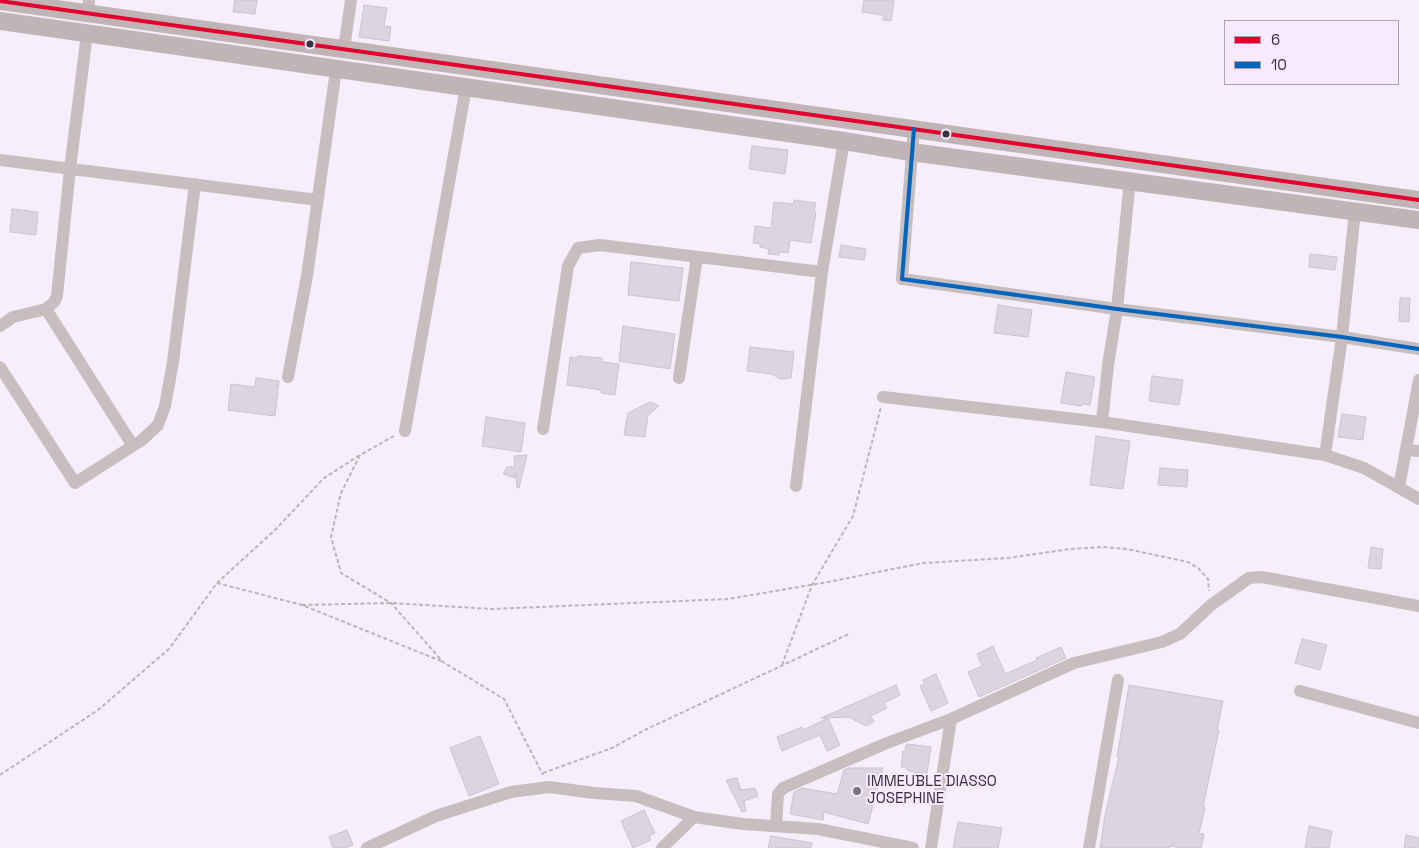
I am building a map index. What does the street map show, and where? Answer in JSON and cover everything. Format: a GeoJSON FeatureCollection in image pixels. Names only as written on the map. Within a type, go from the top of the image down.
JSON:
{"type":"FeatureCollection","features":[{"type":"Feature","properties":{"kind":"main road"},"geometry":{"type":"LineString","coordinates":[[0,1],[89,6],[344,49],[1419,200]]}},
{"type":"Feature","properties":{"kind":"main road"},"geometry":{"type":"LineString","coordinates":[[0,21],[912,152],[1419,220]]}},
{"type":"Feature","properties":{"kind":"street"},"geometry":{"type":"LineString","coordinates":[[344,49],[351,0]]}},
{"type":"Feature","properties":{"kind":"street"},"geometry":{"type":"LineString","coordinates":[[0,326],[13,317],[46,309],[54,302],[57,296],[70,169],[87,34]]}},
{"type":"Feature","properties":{"kind":"street"},"geometry":{"type":"LineString","coordinates":[[288,377],[307,276],[336,70]]}},
{"type":"Feature","properties":{"kind":"street"},"geometry":{"type":"LineString","coordinates":[[405,431],[466,87]]}},
{"type":"Feature","properties":{"kind":"street"},"geometry":{"type":"LineString","coordinates":[[914,129],[902,279],[1117,309],[1342,337],[1419,350]]}},
{"type":"Feature","properties":{"kind":"street"},"geometry":{"type":"LineString","coordinates":[[796,486],[822,272],[844,141]]}},
{"type":"Feature","properties":{"kind":"street"},"geometry":{"type":"LineString","coordinates":[[0,160],[318,200]]}},
{"type":"Feature","properties":{"kind":"street"},"geometry":{"type":"LineString","coordinates":[[1102,422],[1108,365],[1117,309],[1130,180]]}},
{"type":"Feature","properties":{"kind":"street"},"geometry":{"type":"LineString","coordinates":[[0,367],[75,483],[142,440],[158,425],[165,406],[173,362],[194,184]]}},
{"type":"Feature","properties":{"kind":"street"},"geometry":{"type":"LineString","coordinates":[[1325,455],[1342,337],[1354,211]]}},
{"type":"Feature","properties":{"kind":"street"},"geometry":{"type":"LineString","coordinates":[[543,429],[568,266],[578,248],[600,245],[822,272]]}},
{"type":"Feature","properties":{"kind":"street"},"geometry":{"type":"LineString","coordinates":[[679,378],[696,257]]}},
{"type":"Feature","properties":{"kind":"street"},"geometry":{"type":"LineString","coordinates":[[46,309],[133,446]]}},
{"type":"Feature","properties":{"kind":"street"},"geometry":{"type":"LineString","coordinates":[[1399,487],[1413,450],[1419,380]]}},
{"type":"Feature","properties":{"kind":"street"},"geometry":{"type":"LineString","coordinates":[[883,398],[1102,422],[1325,455],[1364,468],[1419,499]]}},
{"type":"Feature","properties":{"kind":"street"},"geometry":{"type":"LineString","coordinates":[[776,826],[778,794],[783,788],[887,743],[951,719],[1074,663],[1162,642],[1180,634],[1211,605],[1250,578],[1262,577],[1419,606]]}},
{"type":"Feature","properties":{"kind":"street"},"geometry":{"type":"LineString","coordinates":[[1089,848],[1118,680]]}},
{"type":"Feature","properties":{"kind":"street"},"geometry":{"type":"LineString","coordinates":[[1300,691],[1419,723]]}},
{"type":"Feature","properties":{"kind":"street"},"geometry":{"type":"LineString","coordinates":[[931,848],[951,719]]}},
{"type":"Feature","properties":{"kind":"street"},"geometry":{"type":"LineString","coordinates":[[367,848],[436,816],[511,792],[549,786],[594,794],[636,796],[694,817],[743,824],[818,829],[913,848]]}},
{"type":"Feature","properties":{"kind":"street"},"geometry":{"type":"LineString","coordinates":[[662,848],[694,817]]}},
{"type":"Feature","properties":{"kind":"path"},"geometry":{"type":"LineString","coordinates":[[782,664],[812,584],[853,516],[883,398]]}},
{"type":"Feature","properties":{"kind":"path"},"geometry":{"type":"LineString","coordinates":[[0,775],[98,710],[169,650],[217,583],[275,530],[324,478],[360,455],[405,431]]}},
{"type":"Feature","properties":{"kind":"path"},"geometry":{"type":"LineString","coordinates":[[360,455],[340,493],[331,537],[340,573],[391,603],[443,662]]}},
{"type":"Feature","properties":{"kind":"path"},"geometry":{"type":"LineString","coordinates":[[302,605],[391,603],[492,609],[728,599],[923,564],[1008,558],[1070,549],[1103,547],[1127,549],[1188,562],[1198,568],[1208,580],[1211,605]]}},
{"type":"Feature","properties":{"kind":"path"},"geometry":{"type":"LineString","coordinates":[[217,583],[302,605],[443,662],[504,700],[549,786]]}},
{"type":"Feature","properties":{"kind":"path"},"geometry":{"type":"LineString","coordinates":[[542,774],[612,748],[647,729],[782,664],[849,634]]}},
{"type":"Feature","properties":{"kind":"building"},"geometry":{"type":"Polygon","coordinates":[[[235,0],[257,0],[255,14],[233,12],[235,0]]]}},
{"type":"Feature","properties":{"kind":"building"},"geometry":{"type":"Polygon","coordinates":[[[864,0],[894,0],[891,21],[883,20],[883,15],[862,12],[864,0]]]}},
{"type":"Feature","properties":{"kind":"building"},"geometry":{"type":"Polygon","coordinates":[[[364,5],[387,8],[384,26],[391,27],[389,41],[359,37],[364,5]]]}},
{"type":"Feature","properties":{"kind":"building"},"geometry":{"type":"Polygon","coordinates":[[[752,146],[788,150],[785,174],[749,169],[752,146]]]}},
{"type":"Feature","properties":{"kind":"building"},"geometry":{"type":"Polygon","coordinates":[[[794,200],[816,203],[811,243],[790,240],[788,253],[779,252],[779,255],[768,254],[769,249],[760,247],[760,244],[753,243],[755,226],[771,228],[774,202],[793,204],[794,200]]]}},
{"type":"Feature","properties":{"kind":"building"},"geometry":{"type":"Polygon","coordinates":[[[12,209],[38,212],[36,235],[10,232],[12,209]]]}},
{"type":"Feature","properties":{"kind":"building"},"geometry":{"type":"Polygon","coordinates":[[[841,245],[866,249],[864,260],[839,257],[841,245]]]}},
{"type":"Feature","properties":{"kind":"building"},"geometry":{"type":"Polygon","coordinates":[[[1310,254],[1337,257],[1335,270],[1309,267],[1310,254]]]}},
{"type":"Feature","properties":{"kind":"building"},"geometry":{"type":"Polygon","coordinates":[[[631,262],[683,268],[679,301],[628,295],[631,262]]]}},
{"type":"Feature","properties":{"kind":"building"},"geometry":{"type":"Polygon","coordinates":[[[1400,298],[1410,298],[1409,322],[1399,321],[1400,298]]]}},
{"type":"Feature","properties":{"kind":"building"},"geometry":{"type":"Polygon","coordinates":[[[998,305],[1032,310],[1028,337],[994,333],[998,305]]]}},
{"type":"Feature","properties":{"kind":"building"},"geometry":{"type":"Polygon","coordinates":[[[623,326],[675,334],[670,369],[619,361],[623,326]]]}},
{"type":"Feature","properties":{"kind":"building"},"geometry":{"type":"Polygon","coordinates":[[[750,347],[794,352],[791,378],[780,379],[772,374],[747,371],[750,347]]]}},
{"type":"Feature","properties":{"kind":"building"},"geometry":{"type":"Polygon","coordinates":[[[578,356],[602,358],[602,362],[619,364],[615,395],[601,393],[602,390],[567,385],[570,357],[578,358],[578,356]]]}},
{"type":"Feature","properties":{"kind":"building"},"geometry":{"type":"Polygon","coordinates":[[[1066,372],[1095,377],[1090,405],[1082,404],[1082,406],[1061,403],[1066,372]]]}},
{"type":"Feature","properties":{"kind":"building"},"geometry":{"type":"Polygon","coordinates":[[[1152,376],[1183,380],[1179,405],[1149,401],[1152,376]]]}},
{"type":"Feature","properties":{"kind":"building"},"geometry":{"type":"Polygon","coordinates":[[[256,378],[279,381],[275,416],[228,410],[231,384],[255,387],[256,378]]]}},
{"type":"Feature","properties":{"kind":"building"},"geometry":{"type":"Polygon","coordinates":[[[650,402],[659,406],[648,415],[645,437],[624,435],[628,413],[650,402]]]}},
{"type":"Feature","properties":{"kind":"building"},"geometry":{"type":"Polygon","coordinates":[[[1342,414],[1366,417],[1363,440],[1338,437],[1342,414]]]}},
{"type":"Feature","properties":{"kind":"building"},"geometry":{"type":"Polygon","coordinates":[[[486,417],[525,423],[521,452],[482,446],[486,417]]]}},
{"type":"Feature","properties":{"kind":"building"},"geometry":{"type":"Polygon","coordinates":[[[1096,436],[1130,441],[1123,489],[1090,485],[1096,436]]]}},
{"type":"Feature","properties":{"kind":"building"},"geometry":{"type":"Polygon","coordinates":[[[527,455],[519,488],[517,488],[516,473],[515,478],[503,474],[507,467],[515,467],[514,456],[527,455]]]}},
{"type":"Feature","properties":{"kind":"building"},"geometry":{"type":"Polygon","coordinates":[[[1160,468],[1188,470],[1187,487],[1158,485],[1160,468]]]}},
{"type":"Feature","properties":{"kind":"building"},"geometry":{"type":"Polygon","coordinates":[[[1371,547],[1383,549],[1381,569],[1368,568],[1371,547]]]}},
{"type":"Feature","properties":{"kind":"building"},"geometry":{"type":"Polygon","coordinates":[[[1302,639],[1327,645],[1320,670],[1295,663],[1302,639]]]}},
{"type":"Feature","properties":{"kind":"building"},"geometry":{"type":"Polygon","coordinates":[[[993,646],[1005,674],[1061,647],[1066,658],[979,697],[968,672],[982,666],[977,654],[993,646]]]}},
{"type":"Feature","properties":{"kind":"building"},"geometry":{"type":"Polygon","coordinates":[[[936,674],[948,703],[931,711],[920,686],[925,684],[923,680],[936,674]]]}},
{"type":"Feature","properties":{"kind":"building"},"geometry":{"type":"Polygon","coordinates":[[[896,685],[900,695],[884,703],[887,708],[871,716],[874,722],[866,726],[849,717],[821,718],[896,685]]]}},
{"type":"Feature","properties":{"kind":"building"},"geometry":{"type":"Polygon","coordinates":[[[1129,685],[1223,701],[1199,833],[1204,834],[1201,848],[1170,846],[1170,848],[1100,848],[1105,815],[1119,757],[1117,757],[1129,685]]]}},
{"type":"Feature","properties":{"kind":"building"},"geometry":{"type":"Polygon","coordinates":[[[828,718],[840,745],[827,751],[820,735],[782,751],[777,737],[802,727],[803,730],[828,718]]]}},
{"type":"Feature","properties":{"kind":"building"},"geometry":{"type":"Polygon","coordinates":[[[480,736],[499,784],[469,796],[450,748],[480,736]]]}},
{"type":"Feature","properties":{"kind":"building"},"geometry":{"type":"Polygon","coordinates":[[[908,744],[931,747],[927,773],[913,772],[901,767],[903,751],[905,751],[908,744]]]}},
{"type":"Feature","properties":{"kind":"building","name":"IMMEUBLE DIASSO JOSEPHINE"},"geometry":{"type":"Polygon","coordinates":[[[849,768],[883,768],[868,824],[824,812],[823,820],[790,814],[794,792],[802,788],[837,794],[844,770],[849,768]]]}},
{"type":"Feature","properties":{"kind":"building"},"geometry":{"type":"Polygon","coordinates":[[[737,778],[741,790],[755,788],[758,796],[744,801],[746,811],[742,812],[726,780],[737,778]]]}},
{"type":"Feature","properties":{"kind":"building"},"geometry":{"type":"Polygon","coordinates":[[[644,810],[655,833],[649,836],[651,840],[633,848],[621,821],[644,810]]]}},
{"type":"Feature","properties":{"kind":"building"},"geometry":{"type":"Polygon","coordinates":[[[958,822],[1002,828],[998,848],[953,848],[958,822]]]}},
{"type":"Feature","properties":{"kind":"building"},"geometry":{"type":"Polygon","coordinates":[[[1309,826],[1332,831],[1329,848],[1305,848],[1309,826]]]}},
{"type":"Feature","properties":{"kind":"building"},"geometry":{"type":"Polygon","coordinates":[[[347,830],[353,845],[344,848],[333,848],[329,837],[347,830]]]}},
{"type":"Feature","properties":{"kind":"building"},"geometry":{"type":"Polygon","coordinates":[[[1406,835],[1419,838],[1419,848],[1404,848],[1406,835]]]}},
{"type":"Feature","properties":{"kind":"building"},"geometry":{"type":"Polygon","coordinates":[[[771,836],[812,843],[811,848],[768,848],[771,836]]]}},
{"type":"Feature","properties":{"kind":"transit line","name":"6"},"geometry":{"type":"LineString","coordinates":[[0,1],[1419,200]]}},
{"type":"Feature","properties":{"kind":"transit line","name":"10"},"geometry":{"type":"LineString","coordinates":[[914,129],[902,279],[1117,309],[1342,337],[1419,349]]}},
{"type":"Feature","properties":{"kind":"place","name":"IMMEUBLE DIASSO JOSEPHINE"},"geometry":{"type":"Point","coordinates":[857,791]}}]}
